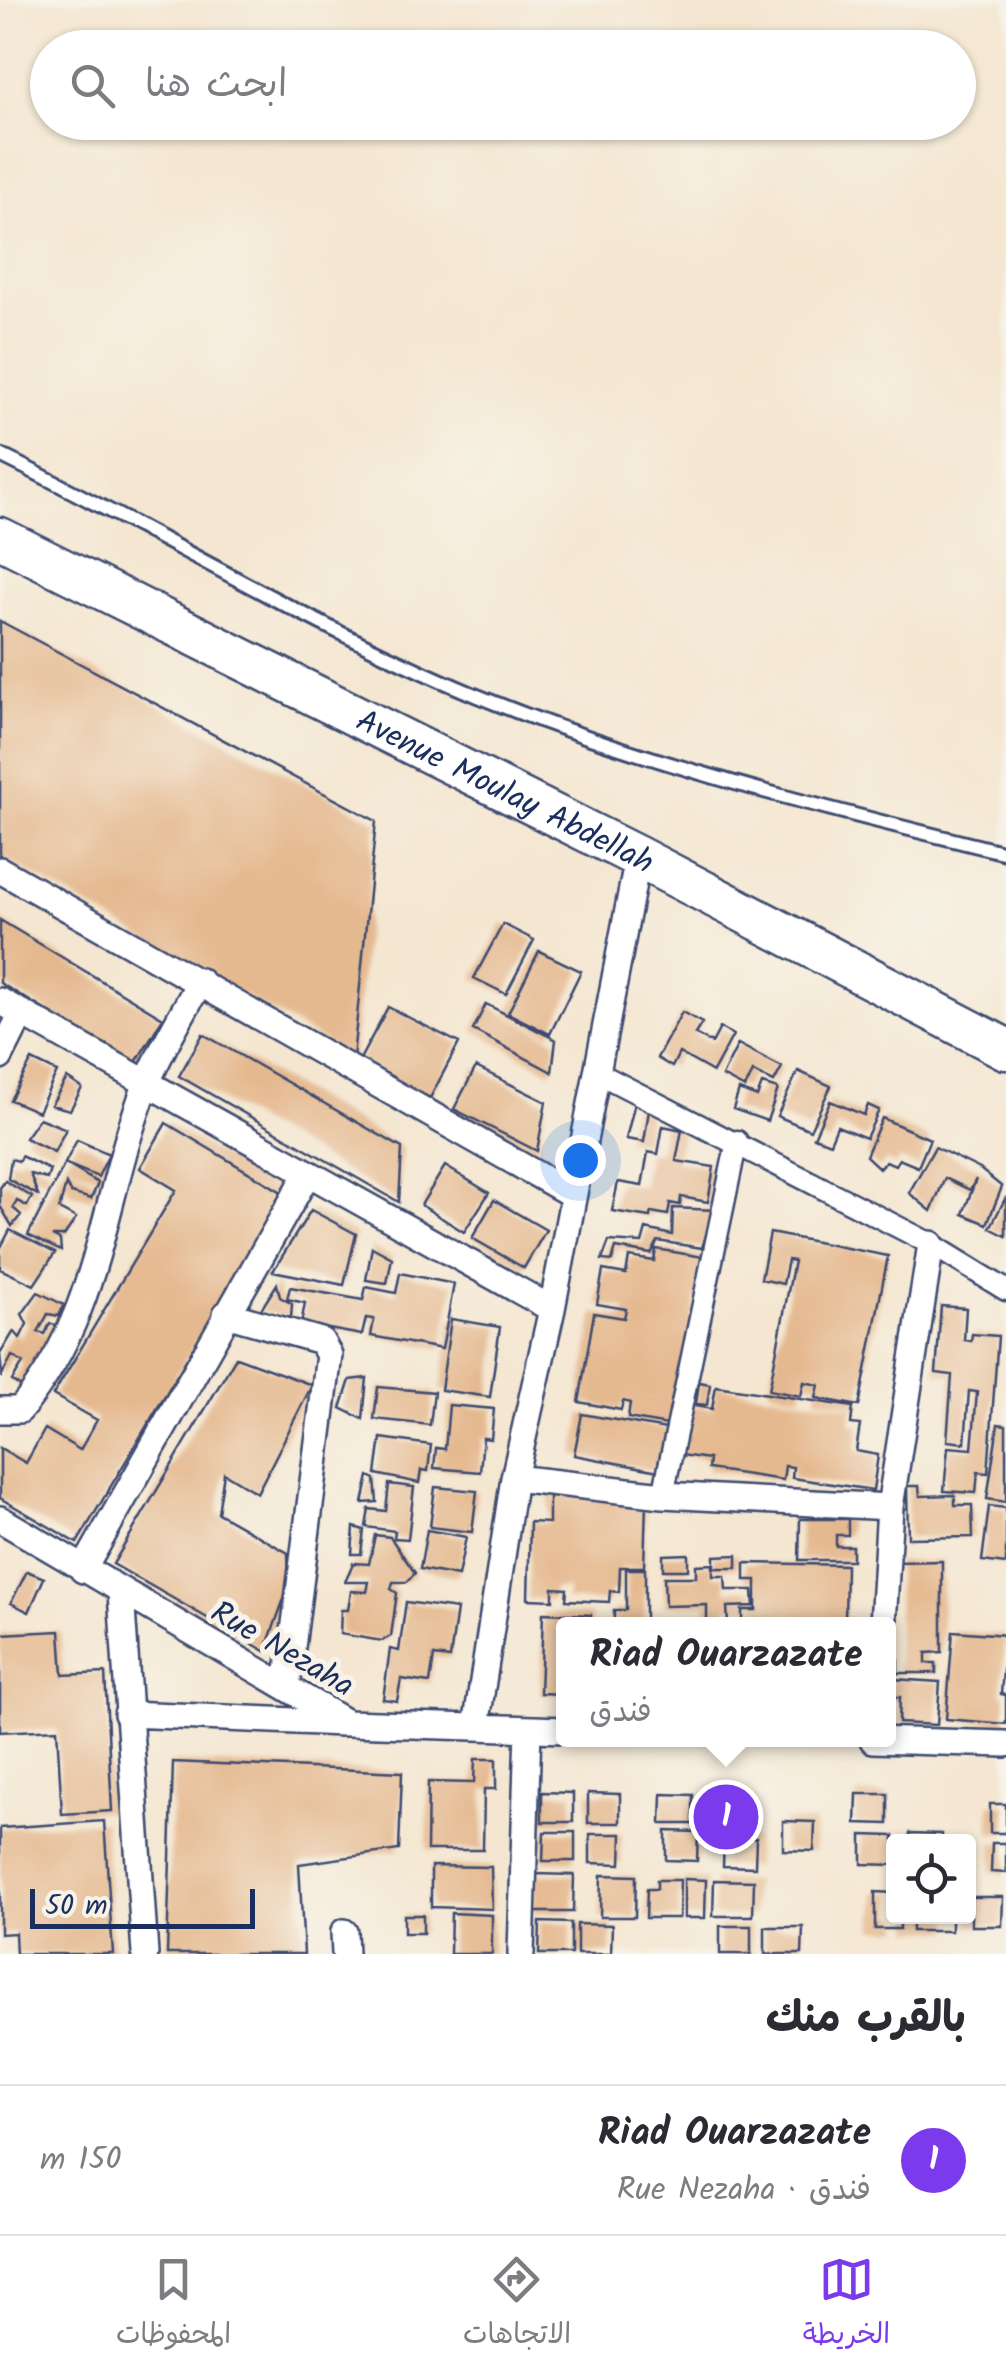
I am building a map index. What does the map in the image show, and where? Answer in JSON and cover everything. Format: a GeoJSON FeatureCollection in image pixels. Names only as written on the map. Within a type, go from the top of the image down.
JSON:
{"type":"FeatureCollection","features":[{"type":"Feature","properties":{"kind":"main road","name":"Avenue Moulay Abdellah"},"geometry":{"type":"LineString","coordinates":[[0,538],[638,857],[1006,1049]]}},
{"type":"Feature","properties":{"kind":"street"},"geometry":{"type":"LineString","coordinates":[[476,1727],[514,1478],[552,1309],[638,857]]}},
{"type":"Feature","properties":{"kind":"street"},"geometry":{"type":"LineString","coordinates":[[0,870],[574,1194]]}},
{"type":"Feature","properties":{"kind":"street"},"geometry":{"type":"LineString","coordinates":[[0,1410],[20,1410],[47,1378],[83,1308],[147,1083],[200,981]]}},
{"type":"Feature","properties":{"kind":"street"},"geometry":{"type":"LineString","coordinates":[[0,1058],[11,1007],[552,1309]]}},
{"type":"Feature","properties":{"kind":"street"},"geometry":{"type":"LineString","coordinates":[[596,1072],[737,1141],[931,1244],[1006,1290]]}},
{"type":"Feature","properties":{"kind":"street"},"geometry":{"type":"LineString","coordinates":[[664,1496],[737,1141]]}},
{"type":"Feature","properties":{"kind":"street"},"geometry":{"type":"LineString","coordinates":[[82,1570],[308,1173]]}},
{"type":"Feature","properties":{"kind":"street"},"geometry":{"type":"LineString","coordinates":[[884,1617],[890,1507],[931,1244]]}},
{"type":"Feature","properties":{"kind":"street"},"geometry":{"type":"LineString","coordinates":[[226,1314],[321,1341],[330,1355],[287,1687]]}},
{"type":"Feature","properties":{"kind":"street"},"geometry":{"type":"LineString","coordinates":[[514,1478],[664,1496],[890,1507]]}},
{"type":"Feature","properties":{"kind":"street","name":"Rue Nezaha"},"geometry":{"type":"LineString","coordinates":[[0,1519],[121,1594],[347,1723],[556,1730]]}},
{"type":"Feature","properties":{"kind":"street"},"geometry":{"type":"LineString","coordinates":[[121,1594],[144,1954]]}},
{"type":"Feature","properties":{"kind":"street"},"geometry":{"type":"LineString","coordinates":[[127,1714],[347,1723]]}},
{"type":"Feature","properties":{"kind":"street"},"geometry":{"type":"LineString","coordinates":[[521,1954],[528,1729]]}},
{"type":"Feature","properties":{"kind":"street"},"geometry":{"type":"LineString","coordinates":[[896,1741],[1006,1744]]}},
{"type":"Feature","properties":{"kind":"lane"},"geometry":{"type":"LineString","coordinates":[[0,455],[395,658],[548,724],[742,784],[1006,853]]}},
{"type":"Feature","properties":{"kind":"building"},"geometry":{"type":"Polygon","coordinates":[[[0,621],[376,821],[353,1058],[0,856],[0,621]]]}},
{"type":"Feature","properties":{"kind":"building"},"geometry":{"type":"Polygon","coordinates":[[[0,920],[163,1018],[135,1064],[0,983],[0,920]]]}},
{"type":"Feature","properties":{"kind":"building"},"geometry":{"type":"Polygon","coordinates":[[[503,924],[534,940],[506,994],[474,978],[503,924]]]}},
{"type":"Feature","properties":{"kind":"building"},"geometry":{"type":"Polygon","coordinates":[[[539,951],[581,971],[550,1034],[508,1013],[539,951]]]}},
{"type":"Feature","properties":{"kind":"building"},"geometry":{"type":"Polygon","coordinates":[[[486,1004],[556,1040],[552,1072],[473,1030],[486,1004]]]}},
{"type":"Feature","properties":{"kind":"building"},"geometry":{"type":"Polygon","coordinates":[[[388,1007],[459,1043],[430,1098],[359,1061],[388,1007]]]}},
{"type":"Feature","properties":{"kind":"building"},"geometry":{"type":"Polygon","coordinates":[[[682,1012],[702,1023],[695,1034],[712,1043],[720,1028],[733,1035],[713,1072],[679,1053],[672,1067],[657,1058],[682,1012]]]}},
{"type":"Feature","properties":{"kind":"building"},"geometry":{"type":"Polygon","coordinates":[[[203,1034],[402,1148],[399,1202],[179,1076],[203,1034]]]}},
{"type":"Feature","properties":{"kind":"building"},"geometry":{"type":"Polygon","coordinates":[[[738,1044],[782,1067],[774,1082],[753,1072],[745,1088],[722,1076],[738,1044]]]}},
{"type":"Feature","properties":{"kind":"building"},"geometry":{"type":"Polygon","coordinates":[[[32,1060],[57,1072],[38,1112],[10,1100],[32,1060]]]}},
{"type":"Feature","properties":{"kind":"building"},"geometry":{"type":"Polygon","coordinates":[[[476,1067],[546,1102],[537,1151],[454,1109],[476,1067]]]}},
{"type":"Feature","properties":{"kind":"building"},"geometry":{"type":"Polygon","coordinates":[[[798,1071],[831,1086],[810,1130],[777,1116],[798,1071]]]}},
{"type":"Feature","properties":{"kind":"building"},"geometry":{"type":"Polygon","coordinates":[[[67,1078],[82,1088],[70,1110],[51,1105],[67,1078]]]}},
{"type":"Feature","properties":{"kind":"building"},"geometry":{"type":"Polygon","coordinates":[[[762,1084],[778,1089],[767,1121],[733,1109],[739,1090],[757,1097],[762,1084]]]}},
{"type":"Feature","properties":{"kind":"building"},"geometry":{"type":"Polygon","coordinates":[[[830,1101],[864,1115],[868,1105],[879,1110],[866,1138],[837,1126],[830,1143],[814,1137],[830,1101]]]}},
{"type":"Feature","properties":{"kind":"building"},"geometry":{"type":"Polygon","coordinates":[[[635,1102],[650,1104],[644,1142],[626,1139],[635,1102]]]}},
{"type":"Feature","properties":{"kind":"building"},"geometry":{"type":"Polygon","coordinates":[[[39,1118],[66,1129],[54,1152],[25,1138],[39,1118]]]}},
{"type":"Feature","properties":{"kind":"building"},"geometry":{"type":"Polygon","coordinates":[[[882,1118],[930,1139],[918,1167],[899,1159],[895,1165],[886,1161],[879,1168],[866,1156],[882,1118]]]}},
{"type":"Feature","properties":{"kind":"building"},"geometry":{"type":"Polygon","coordinates":[[[166,1123],[285,1194],[77,1543],[0,1498],[0,1448],[26,1463],[45,1429],[80,1450],[97,1420],[53,1395],[176,1190],[140,1168],[166,1123]]]}},
{"type":"Feature","properties":{"kind":"building"},"geometry":{"type":"Polygon","coordinates":[[[663,1126],[682,1130],[676,1161],[714,1167],[708,1202],[681,1197],[680,1205],[670,1203],[668,1215],[651,1212],[650,1217],[612,1211],[618,1182],[642,1186],[648,1152],[658,1154],[663,1126]]]}},
{"type":"Feature","properties":{"kind":"building"},"geometry":{"type":"Polygon","coordinates":[[[77,1140],[109,1154],[98,1177],[66,1164],[98,1183],[91,1199],[71,1193],[66,1184],[59,1209],[76,1218],[64,1236],[52,1236],[60,1240],[61,1251],[28,1235],[77,1140]]]}},
{"type":"Feature","properties":{"kind":"building"},"geometry":{"type":"Polygon","coordinates":[[[935,1147],[980,1169],[1002,1187],[987,1224],[963,1214],[976,1179],[970,1190],[945,1178],[931,1211],[909,1193],[935,1147]]]}},
{"type":"Feature","properties":{"kind":"building"},"geometry":{"type":"Polygon","coordinates":[[[21,1156],[50,1170],[47,1179],[30,1174],[38,1195],[8,1179],[11,1159],[19,1161],[21,1156]]]}},
{"type":"Feature","properties":{"kind":"building"},"geometry":{"type":"Polygon","coordinates":[[[445,1166],[489,1193],[464,1232],[421,1205],[445,1166]]]}},
{"type":"Feature","properties":{"kind":"building"},"geometry":{"type":"Polygon","coordinates":[[[5,1181],[32,1197],[27,1206],[17,1201],[13,1208],[21,1215],[12,1226],[0,1206],[0,1188],[5,1181]]]}},
{"type":"Feature","properties":{"kind":"building"},"geometry":{"type":"Polygon","coordinates":[[[1006,1197],[1006,1236],[990,1228],[1006,1197]]]}},
{"type":"Feature","properties":{"kind":"building"},"geometry":{"type":"Polygon","coordinates":[[[494,1200],[546,1230],[524,1268],[472,1238],[494,1200]]]}},
{"type":"Feature","properties":{"kind":"building"},"geometry":{"type":"Polygon","coordinates":[[[673,1208],[714,1210],[702,1248],[658,1241],[651,1254],[616,1248],[612,1261],[602,1260],[609,1241],[642,1243],[646,1229],[672,1235],[673,1208]]]}},
{"type":"Feature","properties":{"kind":"building"},"geometry":{"type":"Polygon","coordinates":[[[311,1210],[356,1234],[344,1285],[273,1271],[311,1210]]]}},
{"type":"Feature","properties":{"kind":"building"},"geometry":{"type":"Polygon","coordinates":[[[10,1230],[55,1253],[34,1285],[0,1269],[0,1249],[10,1230]]]}},
{"type":"Feature","properties":{"kind":"building"},"geometry":{"type":"Polygon","coordinates":[[[770,1233],[888,1256],[859,1406],[816,1398],[819,1385],[804,1382],[801,1396],[769,1390],[794,1261],[788,1260],[783,1284],[761,1279],[770,1233]]]}},
{"type":"Feature","properties":{"kind":"building"},"geometry":{"type":"Polygon","coordinates":[[[372,1247],[392,1258],[387,1283],[366,1280],[372,1247]]]}},
{"type":"Feature","properties":{"kind":"building"},"geometry":{"type":"Polygon","coordinates":[[[656,1249],[703,1257],[673,1426],[628,1418],[630,1403],[623,1401],[621,1410],[579,1402],[594,1313],[624,1318],[626,1309],[597,1304],[603,1270],[626,1274],[629,1257],[654,1261],[656,1249]]]}},
{"type":"Feature","properties":{"kind":"building"},"geometry":{"type":"Polygon","coordinates":[[[400,1273],[454,1284],[442,1349],[371,1336],[374,1319],[366,1318],[362,1335],[301,1324],[305,1303],[287,1299],[290,1287],[363,1300],[366,1287],[396,1293],[400,1273]]]}},
{"type":"Feature","properties":{"kind":"building"},"geometry":{"type":"Polygon","coordinates":[[[277,1284],[280,1297],[292,1304],[291,1318],[260,1311],[277,1284]]]}},
{"type":"Feature","properties":{"kind":"building"},"geometry":{"type":"Polygon","coordinates":[[[38,1292],[64,1305],[59,1316],[48,1314],[38,1332],[45,1334],[50,1323],[62,1328],[24,1389],[12,1381],[23,1363],[12,1356],[2,1375],[0,1354],[14,1331],[20,1338],[27,1324],[22,1314],[38,1292]]]}},
{"type":"Feature","properties":{"kind":"building"},"geometry":{"type":"Polygon","coordinates":[[[941,1306],[966,1308],[964,1340],[971,1341],[972,1334],[998,1336],[988,1473],[978,1472],[976,1493],[944,1491],[948,1447],[972,1449],[977,1392],[969,1391],[965,1443],[947,1441],[952,1375],[936,1373],[941,1306]]]}},
{"type":"Feature","properties":{"kind":"building"},"geometry":{"type":"Polygon","coordinates":[[[451,1319],[500,1327],[490,1397],[441,1390],[451,1319]]]}},
{"type":"Feature","properties":{"kind":"building"},"geometry":{"type":"Polygon","coordinates":[[[236,1357],[312,1385],[257,1493],[224,1473],[218,1513],[288,1553],[289,1585],[265,1651],[113,1564],[236,1357]]]}},
{"type":"Feature","properties":{"kind":"building"},"geometry":{"type":"Polygon","coordinates":[[[367,1378],[363,1419],[341,1408],[350,1380],[367,1378]]]}},
{"type":"Feature","properties":{"kind":"building"},"geometry":{"type":"Polygon","coordinates":[[[699,1382],[710,1384],[707,1405],[696,1404],[699,1382]]]}},
{"type":"Feature","properties":{"kind":"building"},"geometry":{"type":"Polygon","coordinates":[[[716,1386],[853,1407],[851,1424],[860,1425],[856,1451],[878,1455],[873,1490],[792,1478],[793,1467],[785,1466],[783,1480],[708,1469],[709,1459],[681,1455],[689,1405],[712,1409],[716,1386]]]}},
{"type":"Feature","properties":{"kind":"building"},"geometry":{"type":"Polygon","coordinates":[[[378,1387],[434,1392],[430,1425],[374,1419],[378,1387]]]}},
{"type":"Feature","properties":{"kind":"building"},"geometry":{"type":"Polygon","coordinates":[[[449,1405],[494,1409],[491,1439],[483,1438],[480,1472],[434,1468],[436,1448],[445,1449],[449,1405]]]}},
{"type":"Feature","properties":{"kind":"building"},"geometry":{"type":"Polygon","coordinates":[[[582,1414],[672,1430],[664,1472],[574,1455],[582,1414]]]}},
{"type":"Feature","properties":{"kind":"building"},"geometry":{"type":"Polygon","coordinates":[[[998,1424],[1006,1425],[1006,1502],[987,1499],[998,1424]]]}},
{"type":"Feature","properties":{"kind":"building"},"geometry":{"type":"Polygon","coordinates":[[[381,1438],[431,1445],[428,1471],[421,1470],[419,1483],[376,1474],[381,1438]]]}},
{"type":"Feature","properties":{"kind":"building"},"geometry":{"type":"Polygon","coordinates":[[[369,1476],[375,1479],[377,1502],[363,1503],[369,1476]]]}},
{"type":"Feature","properties":{"kind":"building"},"geometry":{"type":"Polygon","coordinates":[[[389,1484],[414,1487],[408,1539],[394,1538],[395,1531],[366,1527],[369,1509],[386,1511],[389,1484]]]}},
{"type":"Feature","properties":{"kind":"building"},"geometry":{"type":"Polygon","coordinates":[[[907,1486],[919,1486],[920,1496],[955,1495],[955,1505],[972,1505],[973,1537],[908,1538],[907,1486]]]}},
{"type":"Feature","properties":{"kind":"building"},"geometry":{"type":"Polygon","coordinates":[[[435,1487],[477,1491],[472,1532],[430,1527],[435,1487]]]}},
{"type":"Feature","properties":{"kind":"building"},"geometry":{"type":"Polygon","coordinates":[[[549,1491],[646,1503],[644,1567],[620,1567],[619,1592],[610,1591],[609,1602],[566,1600],[567,1589],[553,1588],[553,1600],[528,1599],[530,1522],[549,1523],[549,1491]]]}},
{"type":"Feature","properties":{"kind":"building"},"geometry":{"type":"Polygon","coordinates":[[[989,1506],[1006,1508],[1006,1564],[982,1561],[989,1506]]]}},
{"type":"Feature","properties":{"kind":"building"},"geometry":{"type":"Polygon","coordinates":[[[800,1519],[848,1519],[848,1535],[836,1535],[836,1546],[852,1546],[852,1560],[799,1560],[800,1519]]]}},
{"type":"Feature","properties":{"kind":"building"},"geometry":{"type":"Polygon","coordinates":[[[354,1527],[364,1530],[361,1554],[352,1554],[354,1527]]]}},
{"type":"Feature","properties":{"kind":"building"},"geometry":{"type":"Polygon","coordinates":[[[427,1530],[466,1537],[458,1576],[420,1569],[427,1530]]]}},
{"type":"Feature","properties":{"kind":"building"},"geometry":{"type":"Polygon","coordinates":[[[375,1535],[390,1537],[415,1573],[407,1582],[393,1582],[391,1589],[397,1593],[391,1636],[382,1641],[340,1634],[341,1610],[348,1610],[351,1591],[367,1592],[369,1582],[345,1582],[353,1563],[369,1564],[375,1535]]]}},
{"type":"Feature","properties":{"kind":"building"},"geometry":{"type":"Polygon","coordinates":[[[688,1554],[688,1570],[663,1570],[663,1555],[688,1554]]]}},
{"type":"Feature","properties":{"kind":"building"},"geometry":{"type":"Polygon","coordinates":[[[737,1555],[737,1568],[714,1568],[714,1556],[737,1555]]]}},
{"type":"Feature","properties":{"kind":"building"},"geometry":{"type":"Polygon","coordinates":[[[942,1561],[942,1652],[926,1653],[926,1663],[936,1663],[936,1673],[898,1673],[897,1562],[942,1561]]]}},
{"type":"Feature","properties":{"kind":"building"},"geometry":{"type":"Polygon","coordinates":[[[745,1563],[846,1565],[845,1617],[742,1617],[742,1610],[756,1610],[756,1580],[745,1580],[745,1563]]]}},
{"type":"Feature","properties":{"kind":"building"},"geometry":{"type":"Polygon","coordinates":[[[713,1564],[713,1576],[725,1576],[726,1590],[753,1590],[754,1606],[727,1607],[728,1617],[707,1617],[707,1605],[665,1606],[664,1577],[696,1577],[696,1565],[713,1564]]]}},
{"type":"Feature","properties":{"kind":"building"},"geometry":{"type":"Polygon","coordinates":[[[626,1569],[645,1569],[645,1617],[614,1617],[614,1610],[626,1610],[626,1569]]]}},
{"type":"Feature","properties":{"kind":"building"},"geometry":{"type":"Polygon","coordinates":[[[27,1571],[44,1578],[29,1612],[11,1603],[27,1571]]]}},
{"type":"Feature","properties":{"kind":"building"},"geometry":{"type":"Polygon","coordinates":[[[406,1602],[457,1609],[450,1658],[434,1656],[430,1683],[401,1679],[397,1701],[383,1699],[390,1649],[399,1651],[406,1602]]]}},
{"type":"Feature","properties":{"kind":"building"},"geometry":{"type":"Polygon","coordinates":[[[543,1613],[591,1615],[556,1617],[556,1694],[540,1693],[543,1613]]]}},
{"type":"Feature","properties":{"kind":"building"},"geometry":{"type":"Polygon","coordinates":[[[60,1631],[63,1675],[105,1673],[112,1811],[62,1814],[57,1729],[0,1732],[0,1634],[60,1631]]]}},
{"type":"Feature","properties":{"kind":"building"},"geometry":{"type":"Polygon","coordinates":[[[953,1631],[1006,1635],[1001,1694],[1006,1695],[1006,1724],[946,1719],[953,1631]]]}},
{"type":"Feature","properties":{"kind":"building"},"geometry":{"type":"Polygon","coordinates":[[[896,1679],[940,1682],[937,1725],[899,1723],[900,1697],[896,1697],[896,1679]]]}},
{"type":"Feature","properties":{"kind":"building"},"geometry":{"type":"Polygon","coordinates":[[[475,1759],[496,1759],[496,1789],[484,1789],[483,1850],[427,1850],[428,1782],[474,1783],[475,1759]]]}},
{"type":"Feature","properties":{"kind":"building"},"geometry":{"type":"Polygon","coordinates":[[[173,1762],[402,1772],[399,1850],[299,1864],[304,1954],[167,1954],[173,1762]]]}},
{"type":"Feature","properties":{"kind":"building"},"geometry":{"type":"Polygon","coordinates":[[[542,1792],[573,1793],[573,1822],[542,1822],[542,1792]]]}},
{"type":"Feature","properties":{"kind":"building"},"geometry":{"type":"Polygon","coordinates":[[[588,1793],[620,1794],[620,1823],[588,1823],[588,1793]]]}},
{"type":"Feature","properties":{"kind":"building"},"geometry":{"type":"Polygon","coordinates":[[[662,1794],[693,1795],[693,1824],[661,1824],[662,1794]]]}},
{"type":"Feature","properties":{"kind":"building"},"geometry":{"type":"Polygon","coordinates":[[[857,1794],[888,1794],[888,1824],[856,1823],[857,1794]]]}},
{"type":"Feature","properties":{"kind":"building"},"geometry":{"type":"Polygon","coordinates":[[[990,1804],[1006,1804],[1006,1833],[990,1833],[990,1804]]]}},
{"type":"Feature","properties":{"kind":"building"},"geometry":{"type":"Polygon","coordinates":[[[104,1821],[113,1954],[16,1954],[15,1933],[0,1934],[0,1828],[104,1821]]]}},
{"type":"Feature","properties":{"kind":"building"},"geometry":{"type":"Polygon","coordinates":[[[783,1821],[815,1822],[814,1851],[783,1850],[783,1821]]]}},
{"type":"Feature","properties":{"kind":"building"},"geometry":{"type":"Polygon","coordinates":[[[666,1831],[698,1832],[697,1861],[666,1860],[666,1831]]]}},
{"type":"Feature","properties":{"kind":"building"},"geometry":{"type":"Polygon","coordinates":[[[544,1832],[575,1832],[575,1861],[543,1861],[544,1832]]]}},
{"type":"Feature","properties":{"kind":"building"},"geometry":{"type":"Polygon","coordinates":[[[590,1834],[622,1834],[621,1864],[590,1863],[590,1834]]]}},
{"type":"Feature","properties":{"kind":"building"},"geometry":{"type":"Polygon","coordinates":[[[862,1835],[886,1836],[886,1865],[862,1864],[862,1835]]]}},
{"type":"Feature","properties":{"kind":"building"},"geometry":{"type":"Polygon","coordinates":[[[724,1837],[756,1838],[755,1867],[723,1866],[724,1837]]]}},
{"type":"Feature","properties":{"kind":"building"},"geometry":{"type":"Polygon","coordinates":[[[992,1843],[1006,1843],[1006,1873],[991,1872],[992,1843]]]}},
{"type":"Feature","properties":{"kind":"building"},"geometry":{"type":"Polygon","coordinates":[[[431,1866],[491,1867],[492,1909],[431,1907],[431,1866]]]}},
{"type":"Feature","properties":{"kind":"building"},"geometry":{"type":"Polygon","coordinates":[[[535,1874],[574,1875],[573,1912],[534,1912],[535,1874]]]}},
{"type":"Feature","properties":{"kind":"building"},"geometry":{"type":"Polygon","coordinates":[[[601,1875],[636,1876],[635,1917],[600,1917],[601,1875]]]}},
{"type":"Feature","properties":{"kind":"building"},"geometry":{"type":"Polygon","coordinates":[[[684,1879],[706,1880],[705,1918],[684,1918],[684,1879]]]}},
{"type":"Feature","properties":{"kind":"building"},"geometry":{"type":"Polygon","coordinates":[[[657,1880],[680,1880],[679,1918],[646,1918],[647,1889],[657,1889],[657,1880]]]}},
{"type":"Feature","properties":{"kind":"building"},"geometry":{"type":"Polygon","coordinates":[[[714,1880],[754,1881],[753,1916],[713,1916],[714,1880]]]}},
{"type":"Feature","properties":{"kind":"building"},"geometry":{"type":"Polygon","coordinates":[[[875,1892],[886,1893],[886,1924],[900,1924],[900,1929],[875,1929],[875,1892]]]}},
{"type":"Feature","properties":{"kind":"building"},"geometry":{"type":"Polygon","coordinates":[[[976,1897],[1003,1897],[1002,1926],[971,1926],[976,1924],[976,1897]]]}},
{"type":"Feature","properties":{"kind":"building"},"geometry":{"type":"Polygon","coordinates":[[[451,1913],[492,1915],[492,1954],[450,1954],[451,1913]]]}},
{"type":"Feature","properties":{"kind":"building"},"geometry":{"type":"Polygon","coordinates":[[[404,1915],[423,1915],[423,1933],[404,1933],[404,1915]]]}},
{"type":"Feature","properties":{"kind":"building"},"geometry":{"type":"Polygon","coordinates":[[[540,1922],[571,1923],[571,1954],[539,1954],[540,1922]]]}},
{"type":"Feature","properties":{"kind":"building"},"geometry":{"type":"Polygon","coordinates":[[[577,1924],[612,1925],[611,1954],[577,1954],[577,1924]]]}},
{"type":"Feature","properties":{"kind":"building"},"geometry":{"type":"Polygon","coordinates":[[[912,1924],[951,1924],[951,1931],[912,1931],[912,1924]]]}},
{"type":"Feature","properties":{"kind":"building"},"geometry":{"type":"Polygon","coordinates":[[[720,1926],[751,1926],[751,1954],[720,1954],[720,1926]]]}},
{"type":"Feature","properties":{"kind":"building"},"geometry":{"type":"Polygon","coordinates":[[[765,1927],[803,1927],[802,1954],[765,1954],[765,1927]]]}},
{"type":"Feature","properties":{"kind":"place","name":"Riad Ouarzazate"},"geometry":{"type":"Point","coordinates":[726,1817]}}]}
